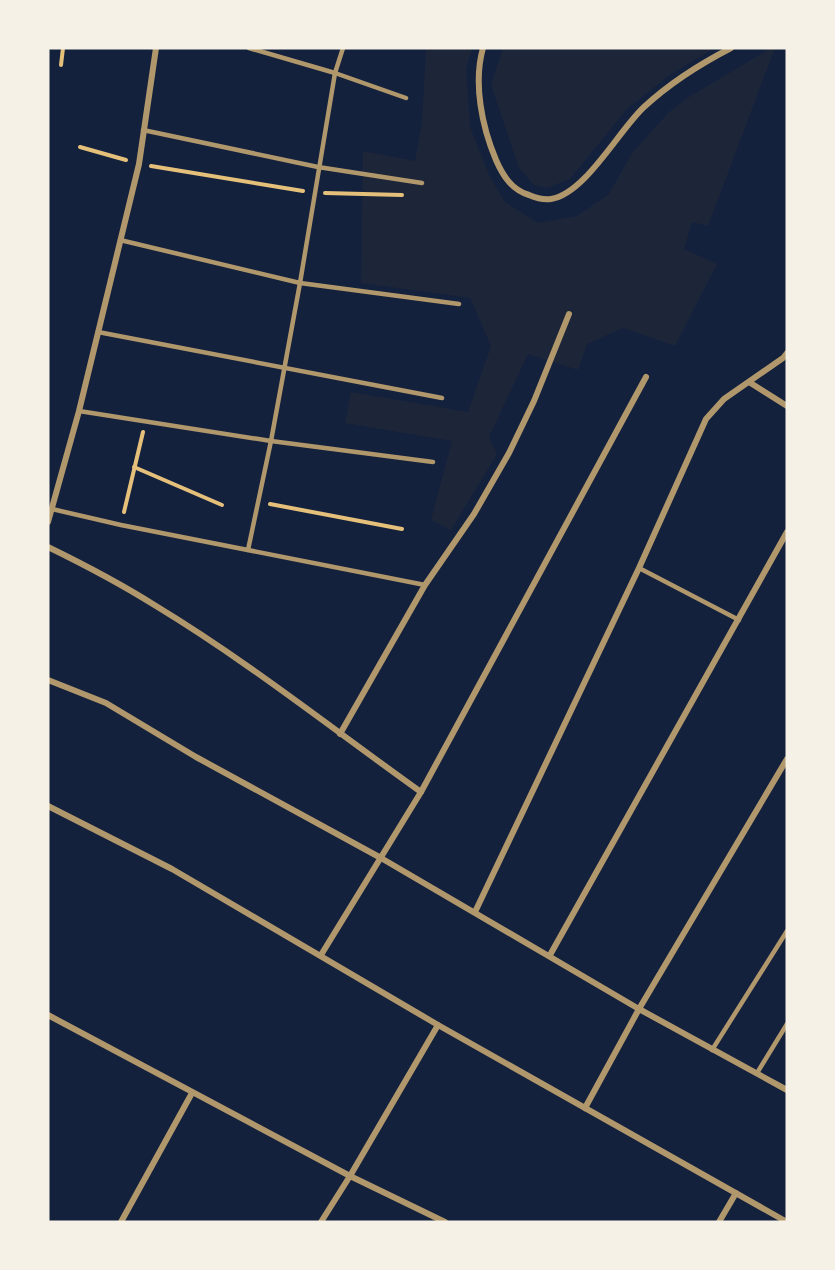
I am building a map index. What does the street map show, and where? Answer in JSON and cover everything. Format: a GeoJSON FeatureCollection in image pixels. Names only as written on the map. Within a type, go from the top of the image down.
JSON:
{"type":"FeatureCollection","features":[{"type":"Feature","properties":{"kind":"street"},"geometry":{"type":"LineString","coordinates":[[48,522],[50,508],[79,411],[139,164],[156,48]]}},
{"type":"Feature","properties":{"kind":"street"},"geometry":{"type":"LineString","coordinates":[[483,51],[479,77],[481,99],[486,131],[496,160],[506,180],[521,193],[537,198],[552,199],[569,192],[585,178],[643,108],[673,83],[731,48]]}},
{"type":"Feature","properties":{"kind":"street"},"geometry":{"type":"LineString","coordinates":[[340,734],[425,585],[474,514],[509,453],[534,401],[569,314]]}},
{"type":"Feature","properties":{"kind":"street"},"geometry":{"type":"LineString","coordinates":[[475,912],[639,568],[706,419],[724,399],[787,353]]}},
{"type":"Feature","properties":{"kind":"street"},"geometry":{"type":"LineString","coordinates":[[321,956],[421,792],[646,377]]}},
{"type":"Feature","properties":{"kind":"street"},"geometry":{"type":"LineString","coordinates":[[749,382],[787,406]]}},
{"type":"Feature","properties":{"kind":"street"},"geometry":{"type":"LineString","coordinates":[[550,955],[787,532]]}},
{"type":"Feature","properties":{"kind":"street"},"geometry":{"type":"LineString","coordinates":[[48,547],[157,606],[226,652],[421,792]]}},
{"type":"Feature","properties":{"kind":"street"},"geometry":{"type":"LineString","coordinates":[[48,680],[106,704],[196,757],[381,858],[639,1009],[787,1090]]}},
{"type":"Feature","properties":{"kind":"street"},"geometry":{"type":"LineString","coordinates":[[585,1108],[639,1009],[787,759]]}},
{"type":"Feature","properties":{"kind":"street"},"geometry":{"type":"LineString","coordinates":[[48,806],[172,869],[438,1026],[787,1222]]}},
{"type":"Feature","properties":{"kind":"street"},"geometry":{"type":"LineString","coordinates":[[48,1015],[350,1176],[445,1222]]}},
{"type":"Feature","properties":{"kind":"street"},"geometry":{"type":"LineString","coordinates":[[321,1222],[438,1026]]}},
{"type":"Feature","properties":{"kind":"street"},"geometry":{"type":"LineString","coordinates":[[121,1222],[192,1093]]}},
{"type":"Feature","properties":{"kind":"street"},"geometry":{"type":"LineString","coordinates":[[719,1222],[736,1193]]}},
{"type":"Feature","properties":{"kind":"lane"},"geometry":{"type":"LineString","coordinates":[[249,48],[335,73],[406,98]]}},
{"type":"Feature","properties":{"kind":"lane"},"geometry":{"type":"LineString","coordinates":[[248,550],[300,283],[335,73],[343,48]]}},
{"type":"Feature","properties":{"kind":"lane"},"geometry":{"type":"LineString","coordinates":[[143,130],[318,167],[422,183]]}},
{"type":"Feature","properties":{"kind":"lane"},"geometry":{"type":"LineString","coordinates":[[120,240],[300,283],[459,304]]}},
{"type":"Feature","properties":{"kind":"lane"},"geometry":{"type":"LineString","coordinates":[[98,332],[442,398]]}},
{"type":"Feature","properties":{"kind":"lane"},"geometry":{"type":"LineString","coordinates":[[79,411],[271,441],[433,462]]}},
{"type":"Feature","properties":{"kind":"lane"},"geometry":{"type":"LineString","coordinates":[[50,508],[121,525],[425,585]]}},
{"type":"Feature","properties":{"kind":"lane"},"geometry":{"type":"LineString","coordinates":[[639,568],[739,620]]}},
{"type":"Feature","properties":{"kind":"lane"},"geometry":{"type":"LineString","coordinates":[[712,1050],[787,931]]}},
{"type":"Feature","properties":{"kind":"lane"},"geometry":{"type":"LineString","coordinates":[[757,1073],[787,1024]]}},
{"type":"Feature","properties":{"kind":"path"},"geometry":{"type":"LineString","coordinates":[[61,65],[63,48]]}},
{"type":"Feature","properties":{"kind":"path"},"geometry":{"type":"LineString","coordinates":[[80,147],[139,164],[314,193],[406,195]]}},
{"type":"Feature","properties":{"kind":"path"},"geometry":{"type":"LineString","coordinates":[[121,525],[146,420]]}},
{"type":"Feature","properties":{"kind":"path"},"geometry":{"type":"LineString","coordinates":[[134,467],[222,505]]}},
{"type":"Feature","properties":{"kind":"path"},"geometry":{"type":"LineString","coordinates":[[258,502],[402,529]]}},
{"type":"Feature","properties":{"kind":"shaded area"},"geometry":{"type":"Polygon","coordinates":[[[426,48],[472,48],[466,69],[470,127],[490,177],[505,202],[538,223],[577,216],[609,194],[632,153],[669,112],[689,97],[771,48],[775,48],[708,226],[692,222],[684,249],[717,264],[675,346],[623,328],[587,344],[578,370],[528,354],[489,437],[497,454],[451,530],[431,520],[452,441],[345,423],[351,392],[468,412],[491,346],[470,298],[361,283],[363,151],[415,161],[422,122],[426,48]]]}},
{"type":"Feature","properties":{"kind":"shaded area"},"geometry":{"type":"Polygon","coordinates":[[[503,48],[715,48],[671,74],[627,109],[570,179],[547,188],[534,185],[519,168],[491,85],[503,48]]]}}]}
